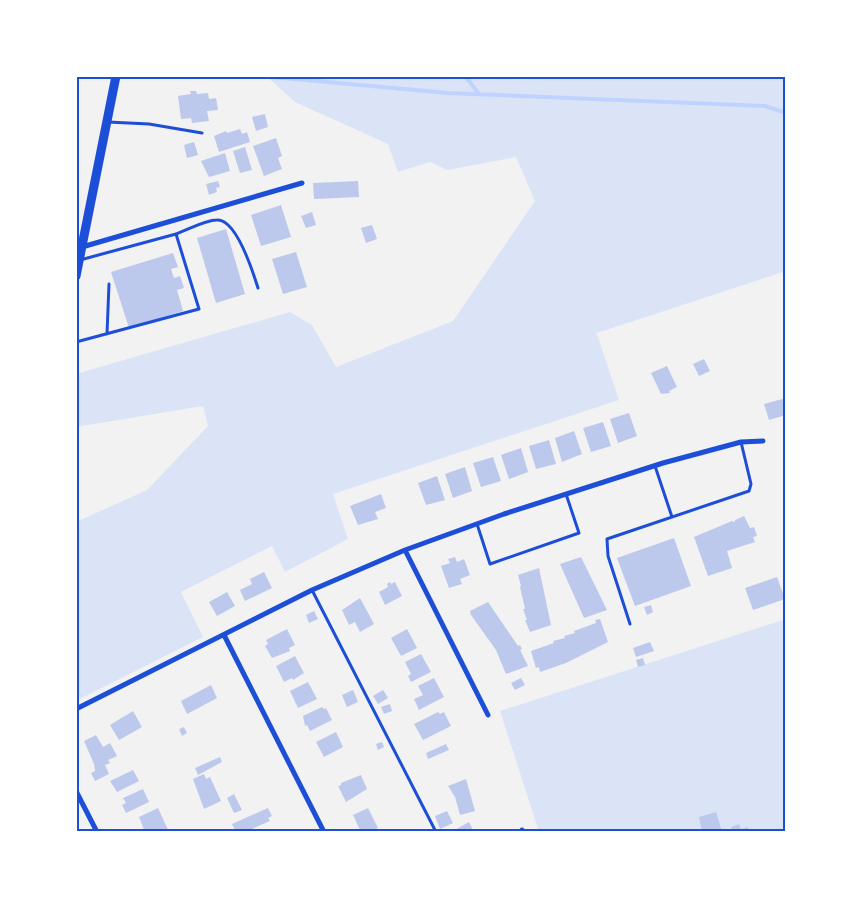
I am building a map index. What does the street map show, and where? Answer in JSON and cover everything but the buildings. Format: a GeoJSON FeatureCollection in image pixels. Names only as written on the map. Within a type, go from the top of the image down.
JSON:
{"type":"FeatureCollection","features":[{"type":"Feature","properties":{"kind":"main road"},"geometry":{"type":"LineString","coordinates":[[76,276],[116,76]]}},
{"type":"Feature","properties":{"kind":"street"},"geometry":{"type":"LineString","coordinates":[[82,247],[302,183]]}},
{"type":"Feature","properties":{"kind":"street"},"geometry":{"type":"LineString","coordinates":[[76,709],[312,590],[405,550],[476,524],[655,466],[741,442],[764,441]]}},
{"type":"Feature","properties":{"kind":"street"},"geometry":{"type":"LineString","coordinates":[[405,550],[488,715]]}},
{"type":"Feature","properties":{"kind":"street"},"geometry":{"type":"LineString","coordinates":[[224,635],[324,832]]}},
{"type":"Feature","properties":{"kind":"street"},"geometry":{"type":"LineString","coordinates":[[76,791],[97,832]]}},
{"type":"Feature","properties":{"kind":"lane"},"geometry":{"type":"LineString","coordinates":[[107,122],[149,124],[202,133]]}},
{"type":"Feature","properties":{"kind":"lane"},"geometry":{"type":"LineString","coordinates":[[80,260],[176,234],[217,220],[227,222],[235,233],[258,288]]}},
{"type":"Feature","properties":{"kind":"lane"},"geometry":{"type":"LineString","coordinates":[[76,342],[198,309],[176,234]]}},
{"type":"Feature","properties":{"kind":"lane"},"geometry":{"type":"LineString","coordinates":[[107,334],[109,284]]}},
{"type":"Feature","properties":{"kind":"lane"},"geometry":{"type":"LineString","coordinates":[[630,624],[608,556],[607,538],[749,491],[750,484],[741,442]]}},
{"type":"Feature","properties":{"kind":"lane"},"geometry":{"type":"LineString","coordinates":[[655,466],[672,517]]}},
{"type":"Feature","properties":{"kind":"lane"},"geometry":{"type":"LineString","coordinates":[[476,524],[490,564],[579,533],[566,494]]}},
{"type":"Feature","properties":{"kind":"lane"},"geometry":{"type":"LineString","coordinates":[[312,590],[436,832]]}},
{"type":"Feature","properties":{"kind":"shaded area"},"geometry":{"type":"Polygon","coordinates":[[[266,76],[786,76],[786,271],[597,333],[595,328],[619,400],[333,494],[348,539],[285,572],[272,546],[181,592],[203,637],[76,701],[76,522],[147,490],[208,426],[203,406],[76,427],[76,378],[79,373],[290,312],[312,325],[336,367],[453,321],[535,201],[516,157],[447,170],[430,162],[398,172],[388,144],[295,102],[266,76]]]}},
{"type":"Feature","properties":{"kind":"shaded area"},"geometry":{"type":"Polygon","coordinates":[[[786,619],[786,832],[539,832],[500,711],[786,619]]]}},
{"type":"Feature","properties":{"kind":"waterway"},"geometry":{"type":"LineString","coordinates":[[261,76],[448,93],[765,106],[786,113]]}},
{"type":"Feature","properties":{"kind":"waterway"},"geometry":{"type":"LineString","coordinates":[[465,76],[479,94]]}}]}
